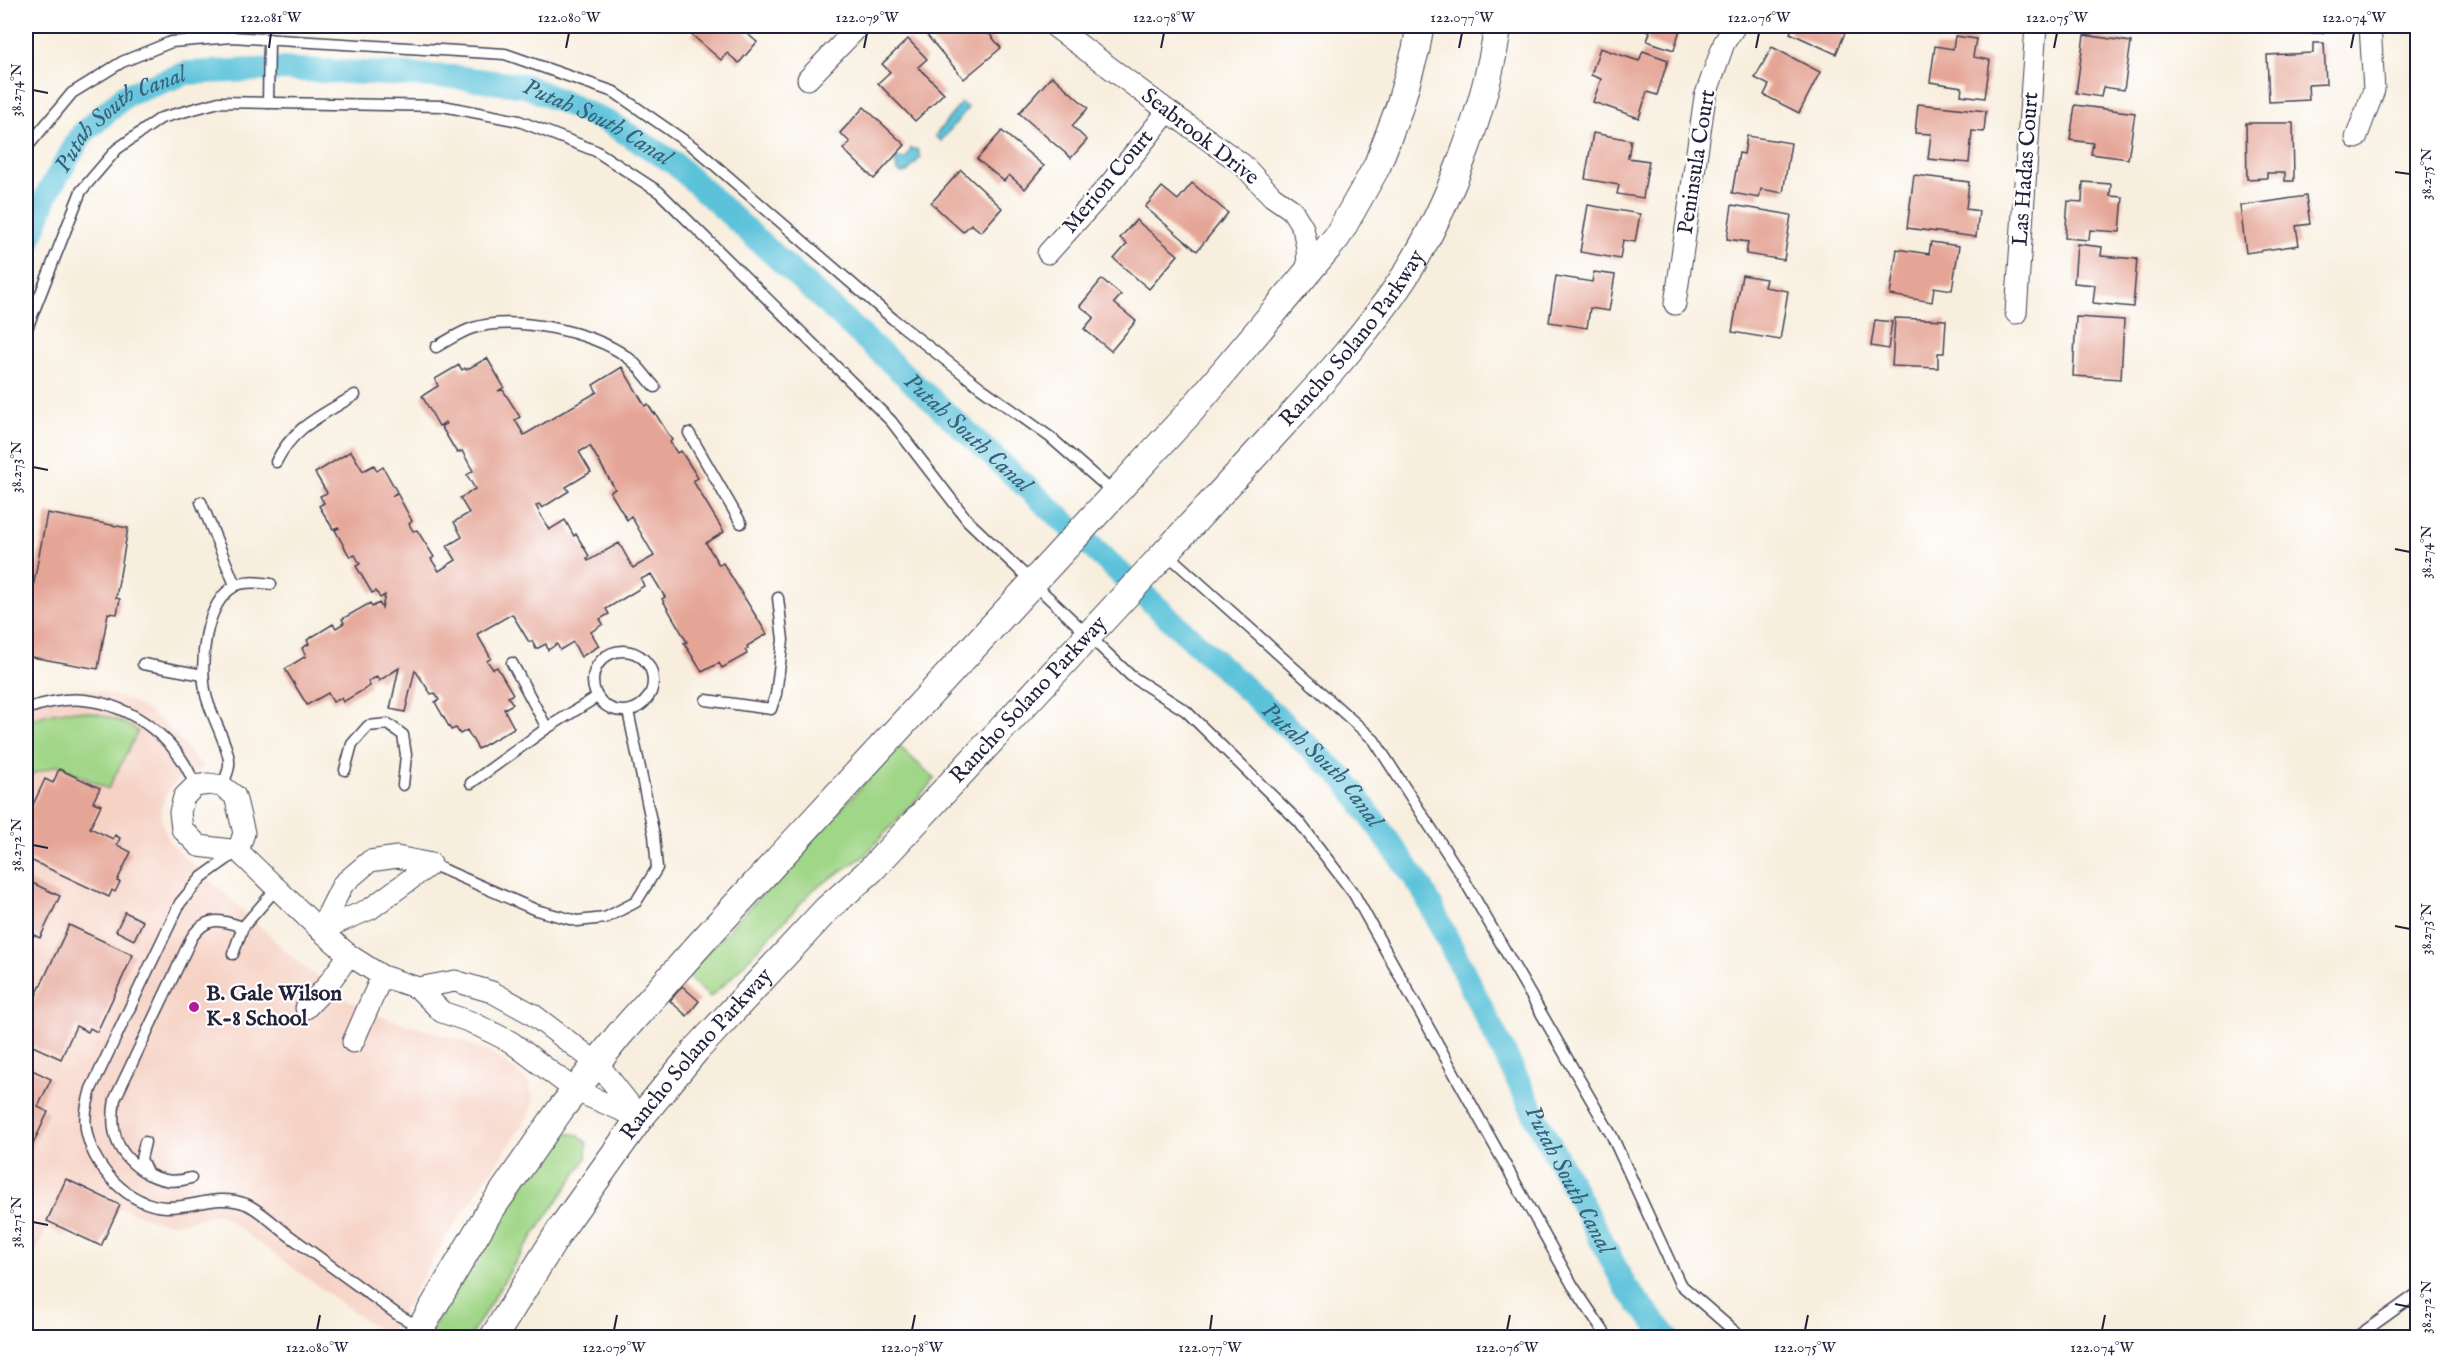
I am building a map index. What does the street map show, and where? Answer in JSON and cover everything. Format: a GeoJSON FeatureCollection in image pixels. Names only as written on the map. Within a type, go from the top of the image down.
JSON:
{"type":"FeatureCollection","features":[{"type":"Feature","properties":{"kind":"street"},"geometry":{"type":"LineString","coordinates":[[808,79],[859,26]]}},
{"type":"Feature","properties":{"kind":"street","name":"Seabrook Drive"},"geometry":{"type":"LineString","coordinates":[[1054,26],[1242,164],[1272,196],[1292,210],[1303,228],[1308,272]]}},
{"type":"Feature","properties":{"kind":"street"},"geometry":{"type":"LineString","coordinates":[[417,1332],[489,1212],[597,1063],[700,944],[1190,412],[1338,237],[1377,166],[1399,108],[1416,49],[1420,26]]}},
{"type":"Feature","properties":{"kind":"street","name":"Rancho Solano Parkway"},"geometry":{"type":"LineString","coordinates":[[493,1338],[561,1229],[640,1118],[696,1050],[819,917],[871,870],[1163,556],[1332,372],[1371,323],[1406,275],[1436,218],[1463,154],[1485,90],[1498,26]]}},
{"type":"Feature","properties":{"kind":"street","name":"Peninsula Court"},"geometry":{"type":"LineString","coordinates":[[1675,304],[1705,97],[1724,43],[1735,26]]}},
{"type":"Feature","properties":{"kind":"street","name":"Las Hadas Court"},"geometry":{"type":"LineString","coordinates":[[2016,313],[2036,26]]}},
{"type":"Feature","properties":{"kind":"street"},"geometry":{"type":"LineString","coordinates":[[2356,138],[2374,90],[2370,26]]}},
{"type":"Feature","properties":{"kind":"street","name":"Merion Court"},"geometry":{"type":"LineString","coordinates":[[1048,253],[1110,184],[1168,111]]}},
{"type":"Feature","properties":{"kind":"street"},"geometry":{"type":"LineString","coordinates":[[238,851],[244,833],[235,796],[222,786],[209,784],[195,786],[184,797],[180,812],[182,829],[199,846],[238,851],[349,955],[382,976],[418,988],[442,1012],[471,1022],[511,1042],[576,1091],[640,1118]]}},
{"type":"Feature","properties":{"kind":"street"},"geometry":{"type":"LineString","coordinates":[[320,930],[342,884],[370,861],[397,857],[431,864]]}},
{"type":"Feature","properties":{"kind":"street"},"geometry":{"type":"LineString","coordinates":[[320,930],[369,909],[431,864]]}},
{"type":"Feature","properties":{"kind":"street"},"geometry":{"type":"LineString","coordinates":[[306,1008],[326,987],[349,955]]}},
{"type":"Feature","properties":{"kind":"street"},"geometry":{"type":"LineString","coordinates":[[353,1042],[382,976]]}},
{"type":"Feature","properties":{"kind":"street"},"geometry":{"type":"LineString","coordinates":[[418,988],[455,981],[492,992],[532,1014],[597,1063],[640,1118]]}},
{"type":"Feature","properties":{"kind":"lane"},"geometry":{"type":"LineString","coordinates":[[26,152],[28,146],[72,93],[122,62],[171,42],[232,37],[269,44],[505,54],[614,92],[695,148],[893,319],[1050,437],[1108,502]]}},
{"type":"Feature","properties":{"kind":"lane"},"geometry":{"type":"LineString","coordinates":[[268,98],[269,44]]}},
{"type":"Feature","properties":{"kind":"lane"},"geometry":{"type":"LineString","coordinates":[[26,331],[81,191],[117,149],[160,118],[219,102],[268,98],[443,106],[519,121],[596,150],[668,200],[891,422],[968,522],[1040,574],[1094,629],[1131,676],[1186,711],[1299,822],[1354,894],[1572,1286],[1608,1338]]}},
{"type":"Feature","properties":{"kind":"lane"},"geometry":{"type":"LineString","coordinates":[[436,347],[473,328],[514,323],[552,328],[592,339],[628,357],[655,387]]}},
{"type":"Feature","properties":{"kind":"lane"},"geometry":{"type":"LineString","coordinates":[[276,462],[285,444],[298,430],[355,395]]}},
{"type":"Feature","properties":{"kind":"lane"},"geometry":{"type":"LineString","coordinates":[[689,433],[741,523]]}},
{"type":"Feature","properties":{"kind":"lane"},"geometry":{"type":"LineString","coordinates":[[201,502],[236,585]]}},
{"type":"Feature","properties":{"kind":"lane"},"geometry":{"type":"LineString","coordinates":[[1163,556],[1374,740],[1462,876],[1612,1136],[1680,1284],[1742,1338]]}},
{"type":"Feature","properties":{"kind":"lane"},"geometry":{"type":"LineString","coordinates":[[222,786],[230,764],[227,748],[213,720],[203,675],[208,629],[219,603],[236,585],[252,582],[272,584]]}},
{"type":"Feature","properties":{"kind":"lane"},"geometry":{"type":"LineString","coordinates":[[706,700],[771,709],[776,694],[783,640],[778,598]]}},
{"type":"Feature","properties":{"kind":"lane"},"geometry":{"type":"LineString","coordinates":[[620,651],[639,656],[651,672],[653,682],[651,692],[638,708],[628,711],[611,709],[597,697],[592,678],[602,660],[620,651]]}},
{"type":"Feature","properties":{"kind":"lane"},"geometry":{"type":"LineString","coordinates":[[512,663],[548,728]]}},
{"type":"Feature","properties":{"kind":"lane"},"geometry":{"type":"LineString","coordinates":[[143,664],[203,675]]}},
{"type":"Feature","properties":{"kind":"lane"},"geometry":{"type":"LineString","coordinates":[[471,783],[548,728],[597,697]]}},
{"type":"Feature","properties":{"kind":"lane"},"geometry":{"type":"LineString","coordinates":[[26,709],[64,700],[85,700],[124,711],[145,722],[162,737],[189,770],[195,786]]}},
{"type":"Feature","properties":{"kind":"lane"},"geometry":{"type":"LineString","coordinates":[[431,864],[536,910],[577,921],[605,918],[636,902],[657,868],[654,835],[628,711]]}},
{"type":"Feature","properties":{"kind":"lane"},"geometry":{"type":"LineString","coordinates":[[345,770],[352,744],[368,726],[388,724],[403,735],[406,755],[403,784]]}},
{"type":"Feature","properties":{"kind":"lane"},"geometry":{"type":"LineString","coordinates":[[238,851],[202,878],[180,903],[91,1089],[85,1121],[87,1134],[102,1168],[116,1184],[130,1194],[147,1203],[164,1207],[197,1204],[213,1199],[248,1205],[398,1315],[417,1332]]}},
{"type":"Feature","properties":{"kind":"lane"},"geometry":{"type":"LineString","coordinates":[[234,954],[243,927],[276,889]]}},
{"type":"Feature","properties":{"kind":"lane"},"geometry":{"type":"LineString","coordinates":[[191,1178],[164,1181],[147,1174],[127,1159],[119,1146],[112,1122],[115,1099],[192,937],[200,926],[211,921],[222,920],[243,927]]}},
{"type":"Feature","properties":{"kind":"lane"},"geometry":{"type":"LineString","coordinates":[[145,1142],[141,1159],[147,1174]]}},
{"type":"Feature","properties":{"kind":"lane"},"geometry":{"type":"LineString","coordinates":[[2355,1338],[2418,1293]]}},
{"type":"Feature","properties":{"kind":"shaded area","name":"B. Gale Wilson K-8 School"},"geometry":{"type":"Polygon","coordinates":[[[63,689],[86,689],[130,700],[151,713],[172,731],[203,768],[180,778],[167,792],[161,808],[162,823],[170,843],[300,964],[344,998],[382,1017],[463,1041],[491,1054],[518,1072],[530,1085],[533,1100],[529,1115],[445,1239],[388,1337],[382,1337],[378,1330],[218,1213],[189,1222],[172,1223],[153,1220],[119,1208],[101,1246],[68,1231],[65,1237],[47,1229],[31,1262],[26,1260],[26,697],[63,689]]]}},
{"type":"Feature","properties":{"kind":"green space"},"geometry":{"type":"Polygon","coordinates":[[[66,711],[104,715],[138,731],[108,789],[58,765],[26,776],[26,722],[47,714],[66,711]]]}},
{"type":"Feature","properties":{"kind":"green space"},"geometry":{"type":"Polygon","coordinates":[[[899,746],[935,779],[863,857],[814,889],[730,979],[710,997],[686,976],[899,746]]]}},
{"type":"Feature","properties":{"kind":"green space"},"geometry":{"type":"Polygon","coordinates":[[[565,1133],[579,1135],[587,1143],[586,1159],[516,1261],[470,1337],[427,1338],[479,1249],[554,1139],[565,1133]]]}},
{"type":"Feature","properties":{"kind":"water"},"geometry":{"type":"Polygon","coordinates":[[[961,103],[968,108],[941,141],[935,136],[961,103]]]}},
{"type":"Feature","properties":{"kind":"water"},"geometry":{"type":"Polygon","coordinates":[[[911,148],[918,150],[920,158],[907,172],[901,173],[897,170],[895,161],[898,158],[906,159],[911,148]]]}},
{"type":"Feature","properties":{"kind":"building"},"geometry":{"type":"Polygon","coordinates":[[[699,26],[738,26],[757,42],[739,63],[727,53],[721,60],[692,35],[699,26]]]}},
{"type":"Feature","properties":{"kind":"building"},"geometry":{"type":"Polygon","coordinates":[[[919,26],[983,26],[1001,48],[964,79],[919,26]]]}},
{"type":"Feature","properties":{"kind":"building"},"geometry":{"type":"Polygon","coordinates":[[[1632,26],[1681,26],[1674,50],[1647,41],[1650,32],[1632,26]]]}},
{"type":"Feature","properties":{"kind":"building"},"geometry":{"type":"Polygon","coordinates":[[[1793,26],[1848,26],[1836,54],[1790,33],[1793,26]]]}},
{"type":"Feature","properties":{"kind":"building"},"geometry":{"type":"Polygon","coordinates":[[[2269,26],[2323,26],[2323,33],[2270,33],[2269,26]]]}},
{"type":"Feature","properties":{"kind":"building"},"geometry":{"type":"Polygon","coordinates":[[[2084,35],[2131,42],[2124,90],[2103,87],[2101,97],[2076,93],[2084,35]]]}},
{"type":"Feature","properties":{"kind":"building"},"geometry":{"type":"Polygon","coordinates":[[[1955,36],[1976,39],[1973,57],[1990,60],[1985,98],[1961,95],[1962,87],[1930,82],[1935,46],[1953,49],[1955,36]]]}},
{"type":"Feature","properties":{"kind":"building"},"geometry":{"type":"Polygon","coordinates":[[[908,39],[927,59],[918,67],[944,93],[915,121],[878,83],[890,72],[882,64],[908,39]]]}},
{"type":"Feature","properties":{"kind":"building"},"geometry":{"type":"Polygon","coordinates":[[[2313,43],[2324,43],[2326,84],[2308,85],[2309,100],[2269,102],[2267,55],[2313,53],[2313,43]]]}},
{"type":"Feature","properties":{"kind":"building"},"geometry":{"type":"Polygon","coordinates":[[[1772,47],[1820,72],[1799,113],[1764,95],[1769,85],[1755,78],[1772,47]]]}},
{"type":"Feature","properties":{"kind":"building"},"geometry":{"type":"Polygon","coordinates":[[[1600,48],[1639,61],[1643,51],[1668,60],[1657,95],[1647,92],[1639,118],[1593,102],[1601,79],[1591,75],[1600,48]]]}},
{"type":"Feature","properties":{"kind":"building"},"geometry":{"type":"Polygon","coordinates":[[[1052,76],[1088,108],[1072,126],[1087,140],[1071,158],[1019,113],[1052,76]]]}},
{"type":"Feature","properties":{"kind":"building"},"geometry":{"type":"Polygon","coordinates":[[[1918,104],[1986,111],[1984,132],[1972,131],[1969,163],[1928,159],[1931,134],[1915,133],[1918,104]]]}},
{"type":"Feature","properties":{"kind":"building"},"geometry":{"type":"Polygon","coordinates":[[[2075,105],[2135,113],[2128,159],[2091,154],[2093,143],[2070,140],[2075,105]]]}},
{"type":"Feature","properties":{"kind":"building"},"geometry":{"type":"Polygon","coordinates":[[[864,107],[905,145],[874,179],[843,149],[850,142],[840,133],[864,107]]]}},
{"type":"Feature","properties":{"kind":"building"},"geometry":{"type":"Polygon","coordinates":[[[2246,123],[2293,123],[2294,181],[2285,181],[2285,173],[2267,173],[2267,178],[2247,179],[2246,123]]]}},
{"type":"Feature","properties":{"kind":"building"},"geometry":{"type":"Polygon","coordinates":[[[1002,131],[1044,166],[1025,189],[1009,175],[1004,181],[977,159],[1002,131]]]}},
{"type":"Feature","properties":{"kind":"building"},"geometry":{"type":"Polygon","coordinates":[[[1593,133],[1631,140],[1628,158],[1649,161],[1643,198],[1617,194],[1619,185],[1585,179],[1593,133]]]}},
{"type":"Feature","properties":{"kind":"building"},"geometry":{"type":"Polygon","coordinates":[[[1747,136],[1791,143],[1783,193],[1761,189],[1759,198],[1732,193],[1739,153],[1744,154],[1747,136]]]}},
{"type":"Feature","properties":{"kind":"building"},"geometry":{"type":"Polygon","coordinates":[[[961,170],[1002,208],[981,232],[971,224],[963,232],[931,203],[961,170]]]}},
{"type":"Feature","properties":{"kind":"building"},"geometry":{"type":"Polygon","coordinates":[[[1914,175],[1969,182],[1966,209],[1979,211],[1976,237],[1907,228],[1914,175]]]}},
{"type":"Feature","properties":{"kind":"building"},"geometry":{"type":"Polygon","coordinates":[[[2083,182],[2111,184],[2110,196],[2123,197],[2120,232],[2090,230],[2089,240],[2065,238],[2068,201],[2082,202],[2083,182]]]}},
{"type":"Feature","properties":{"kind":"building"},"geometry":{"type":"Polygon","coordinates":[[[1192,183],[1228,213],[1197,251],[1145,207],[1162,187],[1178,200],[1192,183]]]}},
{"type":"Feature","properties":{"kind":"building"},"geometry":{"type":"Polygon","coordinates":[[[2306,196],[2310,224],[2296,226],[2299,245],[2246,253],[2240,206],[2306,196]]]}},
{"type":"Feature","properties":{"kind":"building"},"geometry":{"type":"Polygon","coordinates":[[[1588,205],[1640,214],[1635,242],[1623,240],[1620,259],[1580,252],[1588,205]]]}},
{"type":"Feature","properties":{"kind":"building"},"geometry":{"type":"Polygon","coordinates":[[[1732,205],[1791,215],[1784,260],[1746,254],[1748,242],[1727,239],[1732,205]]]}},
{"type":"Feature","properties":{"kind":"building"},"geometry":{"type":"Polygon","coordinates":[[[1136,220],[1178,255],[1149,289],[1114,259],[1127,244],[1120,238],[1136,220]]]}},
{"type":"Feature","properties":{"kind":"building"},"geometry":{"type":"Polygon","coordinates":[[[1931,242],[1959,246],[1952,290],[1934,287],[1932,302],[1890,295],[1897,249],[1929,254],[1931,242]]]}},
{"type":"Feature","properties":{"kind":"building"},"geometry":{"type":"Polygon","coordinates":[[[2077,244],[2102,247],[2101,256],[2137,259],[2133,307],[2093,303],[2095,285],[2074,283],[2077,244]]]}},
{"type":"Feature","properties":{"kind":"building"},"geometry":{"type":"Polygon","coordinates":[[[1594,272],[1615,275],[1609,311],[1590,308],[1587,328],[1549,322],[1556,276],[1592,282],[1594,272]]]}},
{"type":"Feature","properties":{"kind":"building"},"geometry":{"type":"Polygon","coordinates":[[[1742,275],[1766,279],[1764,287],[1788,291],[1780,340],[1732,332],[1742,275]]]}},
{"type":"Feature","properties":{"kind":"building"},"geometry":{"type":"Polygon","coordinates":[[[1102,279],[1121,295],[1114,303],[1136,321],[1111,351],[1084,329],[1094,317],[1080,306],[1102,279]]]}},
{"type":"Feature","properties":{"kind":"building"},"geometry":{"type":"Polygon","coordinates":[[[2076,317],[2124,320],[2121,379],[2073,376],[2076,317]]]}},
{"type":"Feature","properties":{"kind":"building"},"geometry":{"type":"Polygon","coordinates":[[[1895,318],[1946,320],[1944,353],[1938,353],[1938,368],[1892,366],[1895,318]]]}},
{"type":"Feature","properties":{"kind":"building"},"geometry":{"type":"Polygon","coordinates":[[[1875,320],[1892,322],[1888,349],[1871,346],[1875,320]]]}},
{"type":"Feature","properties":{"kind":"building"},"geometry":{"type":"Polygon","coordinates":[[[487,358],[504,387],[498,391],[503,390],[520,417],[515,420],[524,435],[597,392],[593,385],[622,367],[645,406],[648,404],[655,413],[672,440],[670,442],[677,453],[681,451],[698,478],[693,481],[724,532],[706,543],[719,565],[723,563],[767,634],[747,646],[745,650],[747,654],[722,668],[719,663],[702,672],[684,643],[687,642],[662,599],[665,597],[651,574],[641,579],[644,586],[606,609],[609,614],[600,619],[603,624],[591,632],[599,646],[581,657],[573,642],[560,650],[557,644],[548,650],[546,644],[536,649],[532,641],[529,642],[512,614],[477,634],[491,658],[487,661],[493,669],[497,667],[513,694],[508,697],[513,704],[504,709],[514,728],[478,749],[467,730],[460,734],[456,728],[451,730],[435,702],[439,700],[435,693],[431,694],[415,670],[405,712],[390,709],[399,668],[379,681],[377,677],[368,681],[370,686],[343,702],[341,698],[333,702],[328,693],[307,705],[285,669],[306,656],[302,648],[309,644],[307,640],[333,624],[336,628],[344,623],[342,619],[370,603],[372,607],[379,603],[382,608],[385,595],[380,598],[376,591],[372,593],[356,566],[360,564],[355,555],[350,557],[335,530],[339,528],[333,529],[319,506],[324,503],[320,496],[327,493],[315,473],[351,451],[363,471],[374,465],[377,471],[383,467],[397,492],[392,496],[397,493],[412,521],[409,524],[413,531],[417,530],[434,557],[431,559],[439,571],[456,560],[447,546],[462,537],[454,522],[469,513],[460,498],[475,489],[467,475],[473,471],[462,451],[457,453],[441,426],[446,424],[445,422],[439,426],[422,396],[438,386],[435,379],[459,365],[462,370],[465,368],[466,370],[487,358]],[[590,446],[579,452],[591,472],[566,487],[569,491],[542,508],[539,504],[536,506],[549,530],[565,520],[589,556],[588,561],[619,543],[633,568],[654,556],[631,516],[627,520],[610,492],[615,489],[590,446]]]}},
{"type":"Feature","properties":{"kind":"building"},"geometry":{"type":"Polygon","coordinates":[[[47,513],[128,528],[116,598],[120,599],[117,614],[108,613],[98,669],[26,656],[26,613],[28,614],[47,513]]]}},
{"type":"Feature","properties":{"kind":"building"},"geometry":{"type":"Polygon","coordinates":[[[59,769],[100,788],[93,802],[101,805],[90,828],[113,839],[115,835],[120,838],[117,845],[131,852],[117,881],[120,882],[115,892],[112,890],[109,897],[26,858],[26,820],[45,779],[53,783],[59,769]]]}},
{"type":"Feature","properties":{"kind":"building"},"geometry":{"type":"Polygon","coordinates":[[[26,880],[60,896],[40,938],[26,931],[26,880]]]}},
{"type":"Feature","properties":{"kind":"building"},"geometry":{"type":"Polygon","coordinates":[[[125,912],[143,921],[134,940],[116,931],[125,912]]]}},
{"type":"Feature","properties":{"kind":"building"},"geometry":{"type":"Polygon","coordinates":[[[69,925],[133,955],[97,1032],[90,1028],[88,1032],[76,1026],[61,1059],[26,1043],[26,1017],[69,925]]]}},
{"type":"Feature","properties":{"kind":"building"},"geometry":{"type":"Polygon","coordinates":[[[682,986],[699,1001],[687,1016],[670,1001],[682,986]]]}},
{"type":"Feature","properties":{"kind":"building"},"geometry":{"type":"Polygon","coordinates":[[[26,1067],[51,1079],[38,1107],[48,1112],[26,1159],[26,1067]]]}},
{"type":"Feature","properties":{"kind":"building"},"geometry":{"type":"Polygon","coordinates":[[[66,1179],[120,1205],[101,1246],[47,1221],[66,1179]]]}},
{"type":"Feature","properties":{"kind":"waterway","name":"Putah South Canal"},"geometry":{"type":"LineString","coordinates":[[26,249],[48,192],[82,134],[126,95],[186,73],[281,69],[453,77],[526,86],[610,123],[674,163],[1344,779],[1422,888],[1547,1139],[1627,1289],[1668,1338]]}},
{"type":"Feature","properties":{"kind":"place","name":"B. Gale Wilson K-8 School"},"geometry":{"type":"Point","coordinates":[194,1007]}}]}
